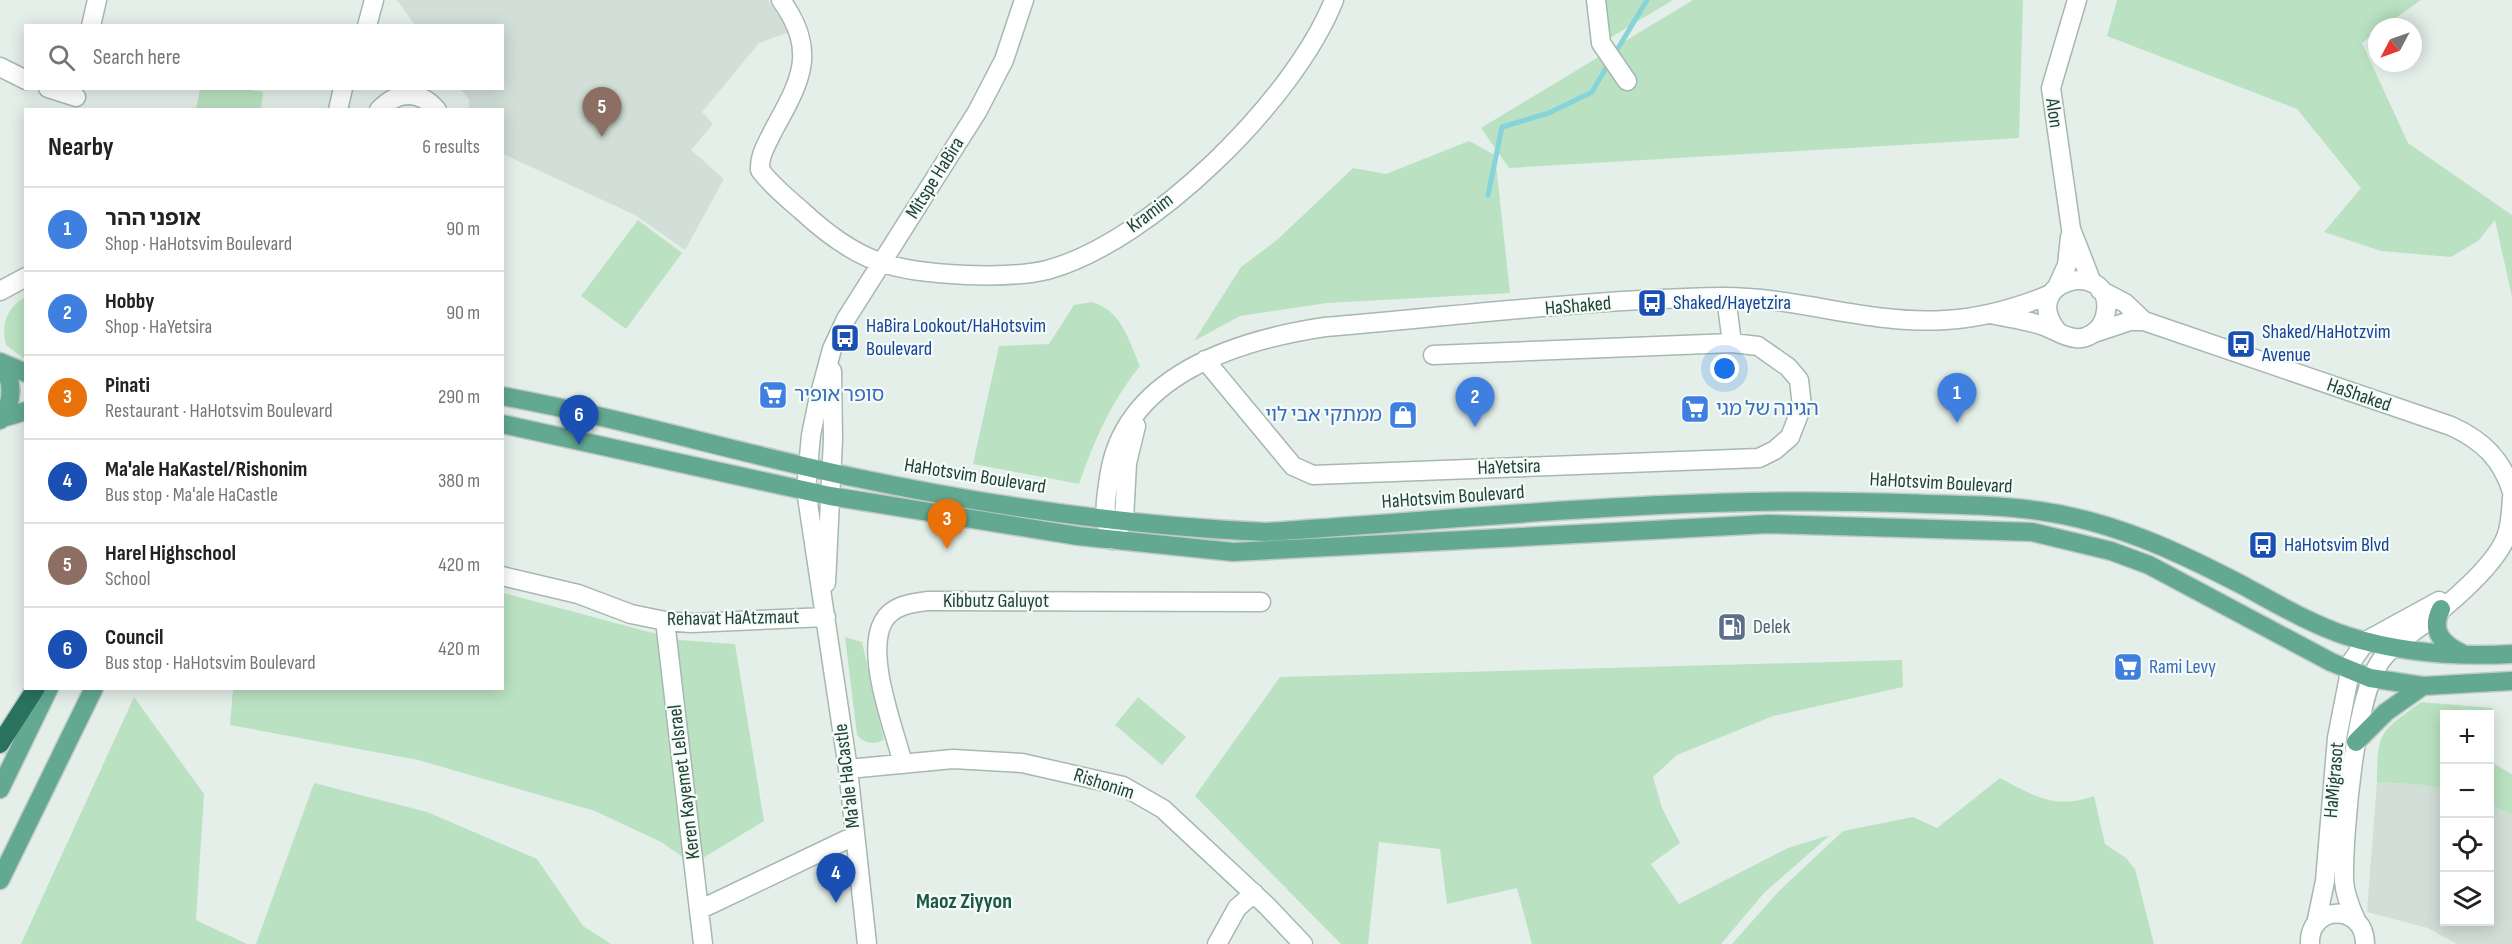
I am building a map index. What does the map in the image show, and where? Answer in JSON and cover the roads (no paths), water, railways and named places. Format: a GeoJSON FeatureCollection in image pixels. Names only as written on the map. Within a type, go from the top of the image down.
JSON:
{"type":"FeatureCollection","features":[{"type":"Feature","properties":{"kind":"highway"},"geometry":{"type":"LineString","coordinates":[[0,744],[35,690]]}},
{"type":"Feature","properties":{"kind":"main road"},"geometry":{"type":"LineString","coordinates":[[0,363],[24,372]]}},
{"type":"Feature","properties":{"kind":"main road"},"geometry":{"type":"LineString","coordinates":[[0,363],[11,388],[7,409],[1,419]]}},
{"type":"Feature","properties":{"kind":"main road","name":"HaHotsvim Boulevard"},"geometry":{"type":"LineString","coordinates":[[504,396],[917,490],[1104,519],[1266,532],[1713,502],[1793,500],[2041,511],[2095,522],[2167,547],[2306,619],[2366,642],[2392,648],[2467,656],[2512,654]]}},
{"type":"Feature","properties":{"kind":"main road"},"geometry":{"type":"LineString","coordinates":[[1,419],[24,412]]}},
{"type":"Feature","properties":{"kind":"main road"},"geometry":{"type":"LineString","coordinates":[[504,424],[830,496],[1112,540],[1233,552],[1768,524],[2032,532],[2111,551],[2149,565],[2350,670],[2370,678],[2423,686],[2512,681]]}},
{"type":"Feature","properties":{"kind":"main road"},"geometry":{"type":"LineString","coordinates":[[2441,609],[2436,620],[2436,630],[2447,644],[2467,656]]}},
{"type":"Feature","properties":{"kind":"main road"},"geometry":{"type":"LineString","coordinates":[[2356,742],[2386,712],[2423,686]]}},
{"type":"Feature","properties":{"kind":"main road"},"geometry":{"type":"LineString","coordinates":[[0,789],[48,690]]}},
{"type":"Feature","properties":{"kind":"main road"},"geometry":{"type":"LineString","coordinates":[[0,880],[93,690]]}},
{"type":"Feature","properties":{"kind":"street"},"geometry":{"type":"LineString","coordinates":[[91,24],[97,0]]}},
{"type":"Feature","properties":{"kind":"street"},"geometry":{"type":"LineString","coordinates":[[368,24],[375,0]]}},
{"type":"Feature","properties":{"kind":"street","name":"Kramim"},"geometry":{"type":"LineString","coordinates":[[782,0],[799,29],[804,45],[802,68],[788,104],[762,153],[760,170],[826,234],[844,247],[881,264],[912,271],[985,276],[1046,270],[1080,256],[1122,235],[1187,185],[1229,148],[1264,111],[1322,30],[1334,0]]}},
{"type":"Feature","properties":{"kind":"street","name":"Mitspe HaBira"},"geometry":{"type":"LineString","coordinates":[[807,466],[818,401],[832,349],[846,320],[977,112],[1004,60],[1024,0]]}},
{"type":"Feature","properties":{"kind":"street"},"geometry":{"type":"LineString","coordinates":[[1596,0],[1601,43],[1627,81]]}},
{"type":"Feature","properties":{"kind":"street","name":"Alon"},"geometry":{"type":"LineString","coordinates":[[2054,290],[2067,265],[2070,229],[2051,88],[2077,0]]}},
{"type":"Feature","properties":{"kind":"street"},"geometry":{"type":"LineString","coordinates":[[0,67],[24,79]]}},
{"type":"Feature","properties":{"kind":"street"},"geometry":{"type":"LineString","coordinates":[[54,90],[76,98]]}},
{"type":"Feature","properties":{"kind":"street"},"geometry":{"type":"LineString","coordinates":[[338,108],[343,90]]}},
{"type":"Feature","properties":{"kind":"street"},"geometry":{"type":"LineString","coordinates":[[386,100],[407,94],[419,96],[434,108]]}},
{"type":"Feature","properties":{"kind":"street","name":"Alon"},"geometry":{"type":"LineString","coordinates":[[2070,229],[2096,286]]}},
{"type":"Feature","properties":{"kind":"street"},"geometry":{"type":"LineString","coordinates":[[0,291],[24,279]]}},
{"type":"Feature","properties":{"kind":"street"},"geometry":{"type":"LineString","coordinates":[[2074,279],[2096,286],[2107,307],[2105,317],[2094,333],[2075,339],[2057,330],[2047,313],[2054,290],[2074,279]]}},
{"type":"Feature","properties":{"kind":"street","name":"HaShaked"},"geometry":{"type":"LineString","coordinates":[[2096,286],[2126,303],[2144,321]]}},
{"type":"Feature","properties":{"kind":"street","name":"HaShaked"},"geometry":{"type":"LineString","coordinates":[[1205,360],[1259,339],[1325,327],[1675,298],[1748,297],[1911,319],[1945,320],[1992,314],[2054,290]]}},
{"type":"Feature","properties":{"kind":"street"},"geometry":{"type":"LineString","coordinates":[[1726,297],[1732,343]]}},
{"type":"Feature","properties":{"kind":"street","name":"HaShaked"},"geometry":{"type":"LineString","coordinates":[[1992,314],[2057,330]]}},
{"type":"Feature","properties":{"kind":"street","name":"HaShaked"},"geometry":{"type":"LineString","coordinates":[[2094,333],[2130,321],[2144,321],[2470,434],[2486,447],[2502,466],[2512,494],[2506,537],[2494,559],[2441,609],[2392,648]]}},
{"type":"Feature","properties":{"kind":"street","name":"HaYetsira"},"geometry":{"type":"LineString","coordinates":[[1205,360],[1293,465],[1313,475],[1759,458],[1775,450],[1790,437],[1802,406],[1799,380],[1788,367],[1758,346],[1732,343],[1433,355]]}},
{"type":"Feature","properties":{"kind":"street","name":"Mitspe HaBira"},"geometry":{"type":"LineString","coordinates":[[830,496],[832,349]]}},
{"type":"Feature","properties":{"kind":"street"},"geometry":{"type":"LineString","coordinates":[[1112,540],[1104,519],[1114,452],[1131,422],[1148,400],[1182,372],[1205,360]]}},
{"type":"Feature","properties":{"kind":"street"},"geometry":{"type":"LineString","coordinates":[[1112,540],[1124,520],[1130,446],[1148,400]]}},
{"type":"Feature","properties":{"kind":"street","name":"Ma'ale HaCastle"},"geometry":{"type":"LineString","coordinates":[[807,466],[806,490],[813,553],[825,613],[848,769],[867,944]]}},
{"type":"Feature","properties":{"kind":"street","name":"Ma'ale HaCastle"},"geometry":{"type":"LineString","coordinates":[[825,613],[830,496]]}},
{"type":"Feature","properties":{"kind":"street","name":"Rehavat HaAtzmaut"},"geometry":{"type":"LineString","coordinates":[[504,576],[578,594],[631,614],[664,621],[691,623],[825,613]]}},
{"type":"Feature","properties":{"kind":"street","name":"HaShaked"},"geometry":{"type":"LineString","coordinates":[[2366,642],[2464,587]]}},
{"type":"Feature","properties":{"kind":"street","name":"Kibbutz Galuyot"},"geometry":{"type":"LineString","coordinates":[[903,764],[878,661],[877,641],[883,621],[894,609],[911,603],[928,601],[1262,602]]}},
{"type":"Feature","properties":{"kind":"street","name":"Keren Kayemet LeIsrael"},"geometry":{"type":"LineString","coordinates":[[664,621],[703,944]]}},
{"type":"Feature","properties":{"kind":"street","name":"HaMigrasot"},"geometry":{"type":"LineString","coordinates":[[2310,944],[2311,932],[2316,924],[2325,881],[2335,759],[2350,670],[2355,654],[2366,642]]}},
{"type":"Feature","properties":{"kind":"street","name":"HaMigrasot"},"geometry":{"type":"LineString","coordinates":[[2365,944],[2363,931],[2347,901],[2344,883],[2356,742],[2370,678],[2377,665],[2392,648]]}},
{"type":"Feature","properties":{"kind":"street","name":"Rishonim"},"geometry":{"type":"LineString","coordinates":[[848,769],[952,759],[1022,763],[1123,786],[1163,809],[1254,893],[1303,944]]}},
{"type":"Feature","properties":{"kind":"street"},"geometry":{"type":"LineString","coordinates":[[699,910],[854,836]]}},
{"type":"Feature","properties":{"kind":"street"},"geometry":{"type":"LineString","coordinates":[[1217,944],[1237,908],[1254,893]]}},
{"type":"Feature","properties":{"kind":"street"},"geometry":{"type":"LineString","coordinates":[[2316,924],[2322,917],[2335,913],[2348,915],[2356,920]]}},
{"type":"Feature","properties":{"kind":"waterway"},"geometry":{"type":"LineString","coordinates":[[1614,55],[1647,0]]}},
{"type":"Feature","properties":{"kind":"waterway"},"geometry":{"type":"LineString","coordinates":[[1488,195],[1502,127],[1549,113],[1592,92],[1609,63]]}},
{"type":"Feature","properties":{"kind":"place","name":"Harel Highschool"},"geometry":{"type":"Point","coordinates":[602,137]}},
{"type":"Feature","properties":{"kind":"place","name":"Shaked/Hayetzira"},"geometry":{"type":"Point","coordinates":[1652,303]}},
{"type":"Feature","properties":{"kind":"place","name":"HaBira Lookout/HaHotsvim Boulevard"},"geometry":{"type":"Point","coordinates":[845,338]}},
{"type":"Feature","properties":{"kind":"place","name":"Shaked/HaHotzvim Avenue"},"geometry":{"type":"Point","coordinates":[2241,344]}},
{"type":"Feature","properties":{"kind":"place","name":"סופר אופיר"},"geometry":{"type":"Point","coordinates":[773,395]}},
{"type":"Feature","properties":{"kind":"place","name":"הגינה של מגי"},"geometry":{"type":"Point","coordinates":[1695,409]}},
{"type":"Feature","properties":{"kind":"place","name":"ממתקי אבי לוי"},"geometry":{"type":"Point","coordinates":[1403,415]}},
{"type":"Feature","properties":{"kind":"place","name":"אופני ההר"},"geometry":{"type":"Point","coordinates":[1957,423]}},
{"type":"Feature","properties":{"kind":"place","name":"Hobby"},"geometry":{"type":"Point","coordinates":[1475,427]}},
{"type":"Feature","properties":{"kind":"place","name":"Council"},"geometry":{"type":"Point","coordinates":[579,445]}},
{"type":"Feature","properties":{"kind":"place","name":"HaHotsvim Blvd"},"geometry":{"type":"Point","coordinates":[2263,545]}},
{"type":"Feature","properties":{"kind":"place","name":"Pinati"},"geometry":{"type":"Point","coordinates":[947,549]}},
{"type":"Feature","properties":{"kind":"place","name":"Delek"},"geometry":{"type":"Point","coordinates":[1732,627]}},
{"type":"Feature","properties":{"kind":"place","name":"Rami Levy"},"geometry":{"type":"Point","coordinates":[2128,667]}},
{"type":"Feature","properties":{"kind":"place","name":"Ma'ale HaKastel/Rishonim"},"geometry":{"type":"Point","coordinates":[836,903]}},
{"type":"Feature","properties":{"kind":"district","name":"Maoz Ziyyon"},"geometry":{"type":"Point","coordinates":[964,901]}}]}
